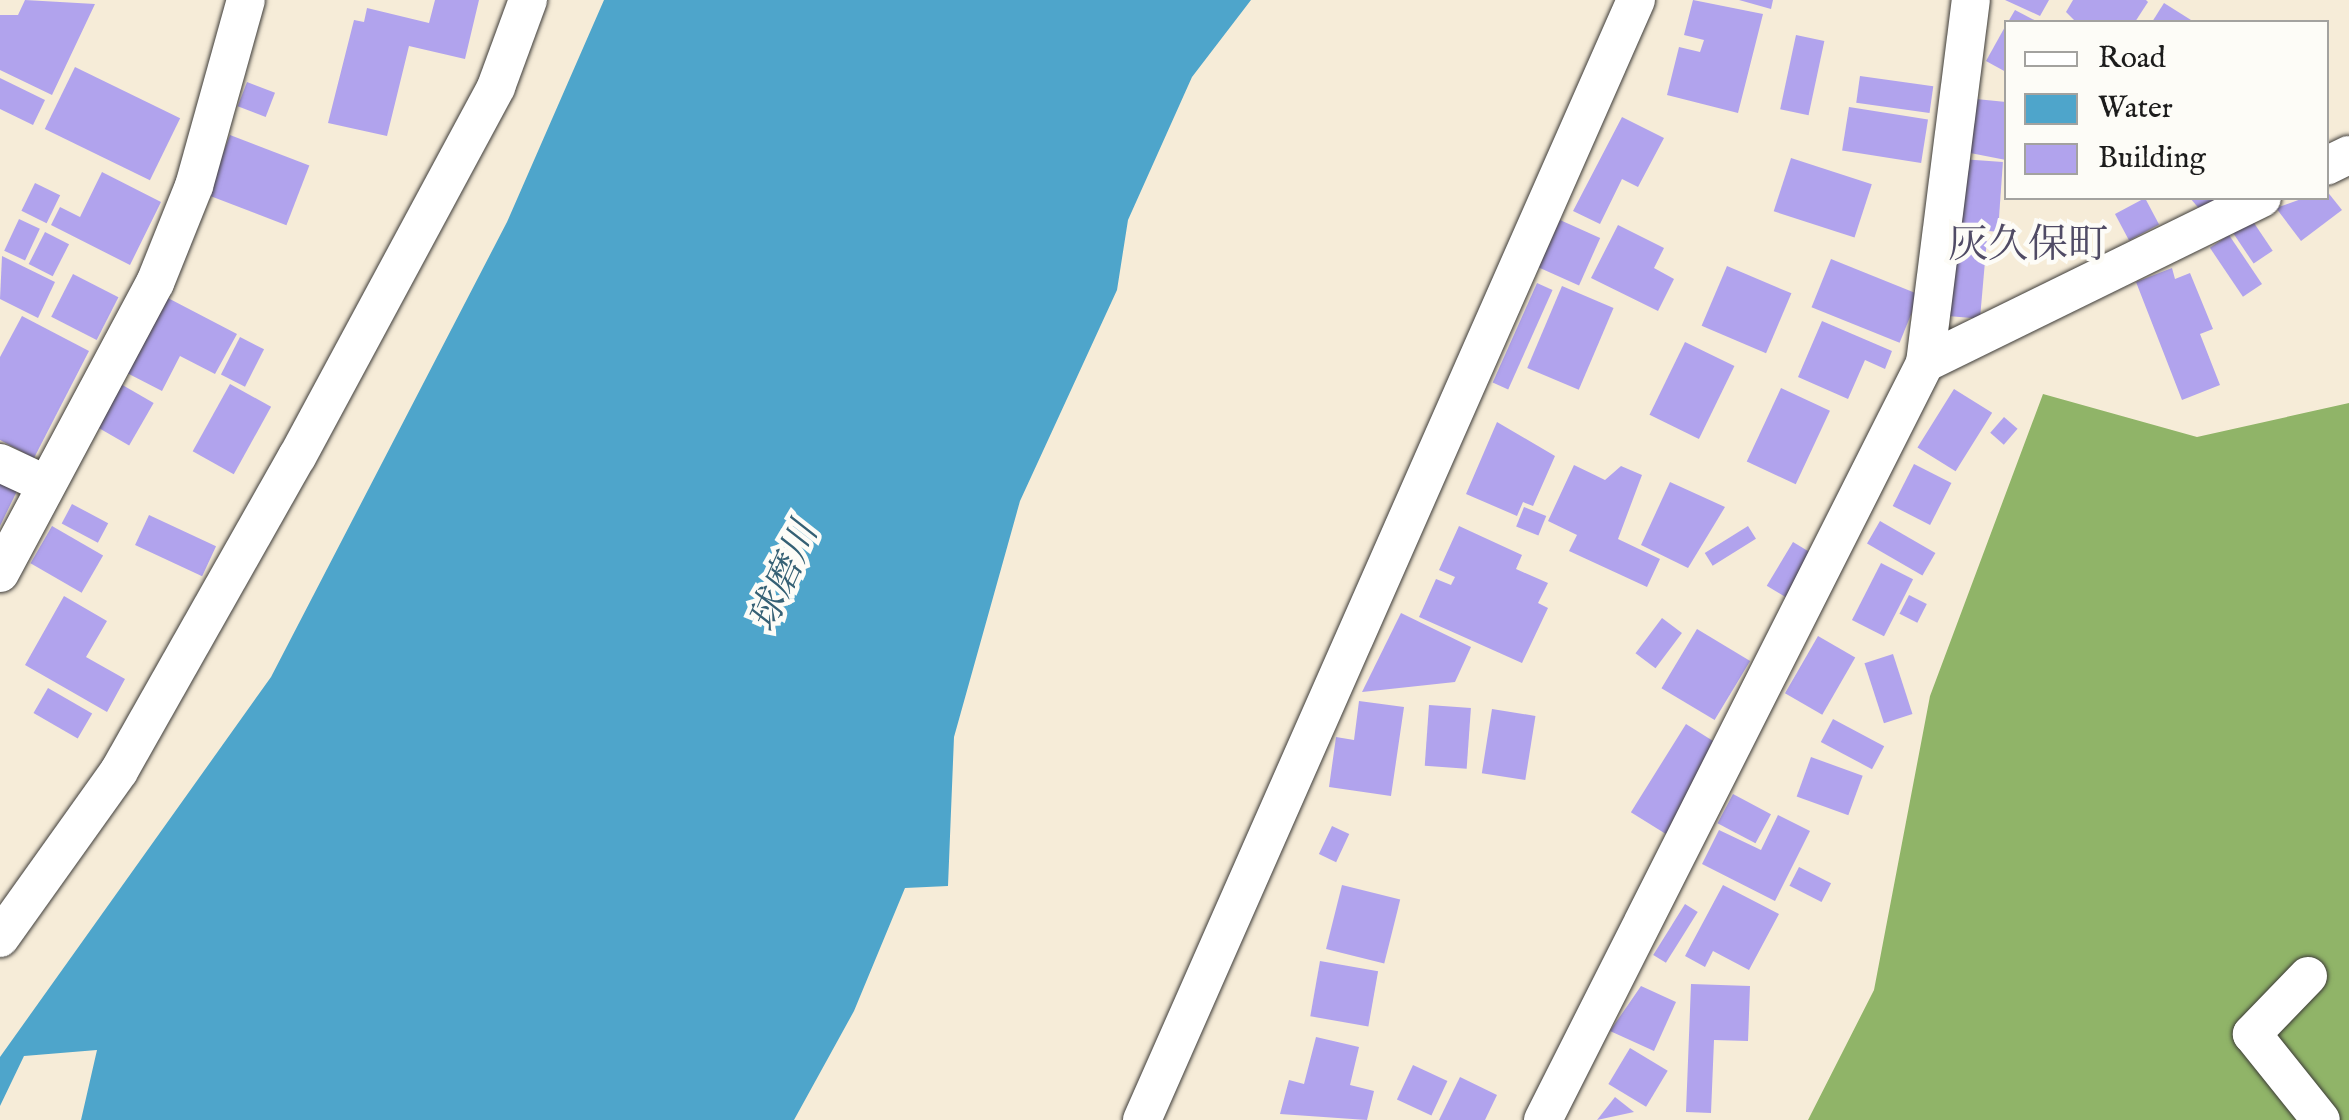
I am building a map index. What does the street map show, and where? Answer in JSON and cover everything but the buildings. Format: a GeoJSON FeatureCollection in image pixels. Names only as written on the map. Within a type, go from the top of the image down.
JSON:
{"type":"FeatureCollection","features":[{"type":"Feature","properties":{"kind":"street"},"geometry":{"type":"LineString","coordinates":[[0,573],[154,283],[194,186],[246,0]]}},
{"type":"Feature","properties":{"kind":"street"},"geometry":{"type":"LineString","coordinates":[[0,938],[119,771],[298,458],[496,86],[528,0]]}},
{"type":"Feature","properties":{"kind":"street"},"geometry":{"type":"LineString","coordinates":[[1142,1120],[1636,0]]}},
{"type":"Feature","properties":{"kind":"street"},"geometry":{"type":"LineString","coordinates":[[1552,1116],[1925,363],[1971,0]]}},
{"type":"Feature","properties":{"kind":"street"},"geometry":{"type":"LineString","coordinates":[[1925,363],[2258,200]]}},
{"type":"Feature","properties":{"kind":"street"},"geometry":{"type":"LineString","coordinates":[[0,463],[45,484]]}},
{"type":"Feature","properties":{"kind":"street"},"geometry":{"type":"LineString","coordinates":[[2308,976],[2252,1034],[2321,1120]]}},
{"type":"Feature","properties":{"kind":"green space"},"geometry":{"type":"Polygon","coordinates":[[[2043,394],[2197,437],[2349,403],[2349,1120],[1808,1120],[1874,990],[1930,696],[2043,394]]]}},
{"type":"Feature","properties":{"kind":"water","name":"球磨川"},"geometry":{"type":"Polygon","coordinates":[[[604,0],[1251,0],[1192,77],[1128,220],[1117,290],[1020,501],[954,737],[948,886],[905,888],[854,1011],[794,1120],[81,1120],[97,1050],[24,1056],[0,1106],[0,1057],[271,677],[507,222],[604,0]]]}},
{"type":"Feature","properties":{"kind":"district","name":"灰久保町"},"geometry":{"type":"Point","coordinates":[2028,247]}}]}
